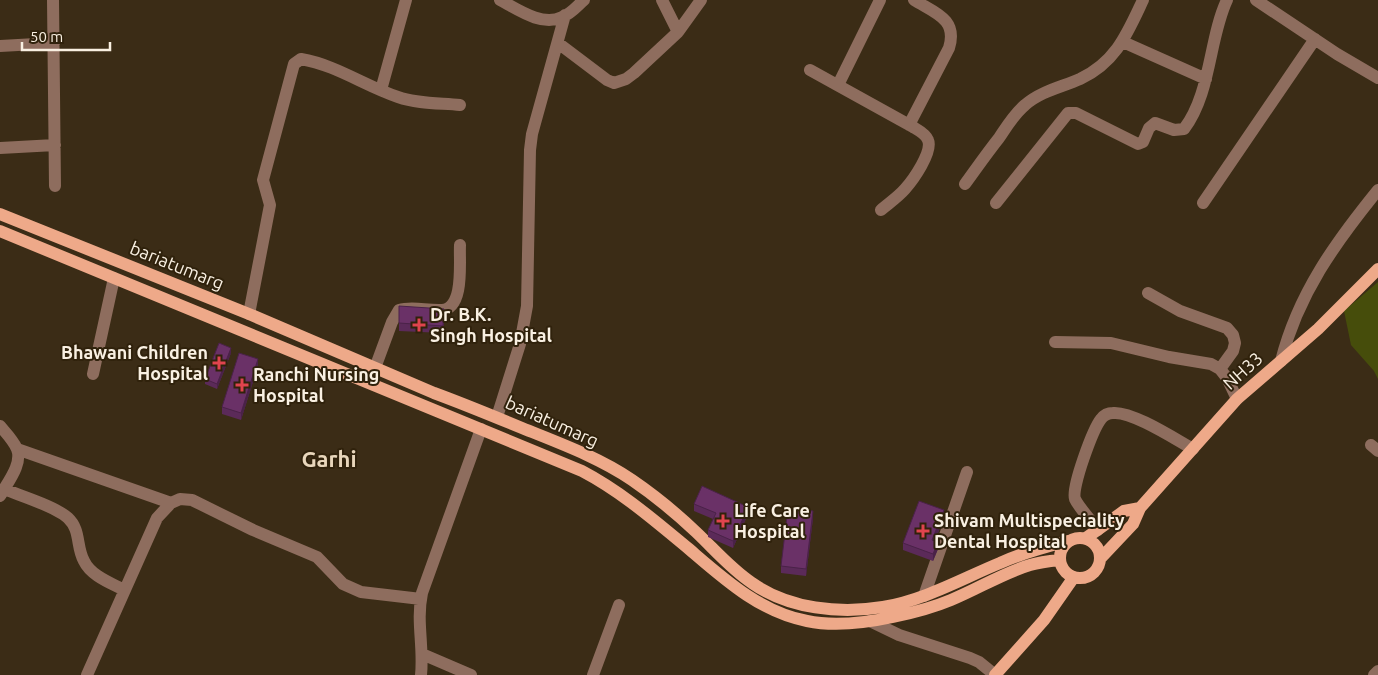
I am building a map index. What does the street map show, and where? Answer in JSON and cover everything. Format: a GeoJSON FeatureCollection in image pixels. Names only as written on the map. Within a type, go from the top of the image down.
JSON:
{"type":"FeatureCollection","features":[{"type":"Feature","properties":{"kind":"main road","name":"bariatumarg"},"geometry":{"type":"LineString","coordinates":[[1,216],[249,314],[375,368],[572,448],[632,480],[695,532],[731,567],[753,584],[768,593],[800,604],[844,609],[883,607],[924,596],[1014,557],[1068,541]]}},
{"type":"Feature","properties":{"kind":"main road","name":"bariatumarg"},"geometry":{"type":"LineString","coordinates":[[0,231],[582,471],[611,488],[650,517],[726,580],[763,605],[785,615],[824,624],[870,621],[911,613],[950,600],[1022,568],[1042,562],[1060,560]]}},
{"type":"Feature","properties":{"kind":"main road","name":"NH33"},"geometry":{"type":"LineString","coordinates":[[1100,559],[1134,524],[1140,508],[1236,399],[1318,329],[1378,269]]}},
{"type":"Feature","properties":{"kind":"main road","name":"NH33"},"geometry":{"type":"LineString","coordinates":[[1086,538],[1124,511],[1140,508]]}},
{"type":"Feature","properties":{"kind":"main road"},"geometry":{"type":"LineString","coordinates":[[1086,538],[1094,543],[1099,550],[1098,568],[1091,574],[1083,577],[1074,577],[1062,568],[1060,553],[1068,541],[1086,538]]}},
{"type":"Feature","properties":{"kind":"main road"},"geometry":{"type":"LineString","coordinates":[[995,675],[1044,620],[1074,577]]}},
{"type":"Feature","properties":{"kind":"street"},"geometry":{"type":"LineString","coordinates":[[54,0],[55,186]]}},
{"type":"Feature","properties":{"kind":"street"},"geometry":{"type":"LineString","coordinates":[[381,90],[406,0]]}},
{"type":"Feature","properties":{"kind":"street"},"geometry":{"type":"LineString","coordinates":[[500,0],[526,14],[551,20],[562,18],[584,0]]}},
{"type":"Feature","properties":{"kind":"street"},"geometry":{"type":"LineString","coordinates":[[662,0],[678,32]]}},
{"type":"Feature","properties":{"kind":"street"},"geometry":{"type":"LineString","coordinates":[[558,43],[607,80],[614,83],[626,79],[634,73],[678,32],[701,0]]}},
{"type":"Feature","properties":{"kind":"street"},"geometry":{"type":"LineString","coordinates":[[838,85],[880,0]]}},
{"type":"Feature","properties":{"kind":"street"},"geometry":{"type":"LineString","coordinates":[[909,125],[952,38],[950,24],[944,18],[914,0]]}},
{"type":"Feature","properties":{"kind":"street"},"geometry":{"type":"LineString","coordinates":[[965,184],[1014,116],[1026,104],[1042,94],[1082,78],[1115,54],[1123,42],[1143,0]]}},
{"type":"Feature","properties":{"kind":"street"},"geometry":{"type":"LineString","coordinates":[[996,203],[1068,113],[1076,113],[1134,144],[1143,142],[1154,123],[1174,130],[1184,129],[1194,110],[1206,79],[1220,20],[1227,0]]}},
{"type":"Feature","properties":{"kind":"street"},"geometry":{"type":"LineString","coordinates":[[1256,0],[1378,78]]}},
{"type":"Feature","properties":{"kind":"street"},"geometry":{"type":"LineString","coordinates":[[497,417],[517,353],[527,306],[530,150],[532,134],[566,15]]}},
{"type":"Feature","properties":{"kind":"street"},"geometry":{"type":"LineString","coordinates":[[1203,203],[1315,39]]}},
{"type":"Feature","properties":{"kind":"street"},"geometry":{"type":"LineString","coordinates":[[1123,42],[1206,79]]}},
{"type":"Feature","properties":{"kind":"street"},"geometry":{"type":"LineString","coordinates":[[0,46],[54,43]]}},
{"type":"Feature","properties":{"kind":"street"},"geometry":{"type":"LineString","coordinates":[[249,314],[270,205],[263,180],[294,64],[301,59],[311,61],[398,97],[460,105]]}},
{"type":"Feature","properties":{"kind":"street"},"geometry":{"type":"LineString","coordinates":[[810,70],[909,125],[928,138],[928,153],[915,176],[906,188],[881,210]]}},
{"type":"Feature","properties":{"kind":"street"},"geometry":{"type":"LineString","coordinates":[[0,148],[54,146]]}},
{"type":"Feature","properties":{"kind":"street"},"geometry":{"type":"LineString","coordinates":[[1281,360],[1288,334],[1302,301],[1320,267],[1347,228],[1378,190]]}},
{"type":"Feature","properties":{"kind":"street"},"geometry":{"type":"LineString","coordinates":[[375,368],[395,315],[399,310],[407,308],[442,310],[454,304],[458,295],[460,245]]}},
{"type":"Feature","properties":{"kind":"street"},"geometry":{"type":"LineString","coordinates":[[93,374],[114,278]]}},
{"type":"Feature","properties":{"kind":"street"},"geometry":{"type":"LineString","coordinates":[[1148,293],[1180,311],[1227,328],[1233,335],[1235,343],[1233,351],[1220,369]]}},
{"type":"Feature","properties":{"kind":"street"},"geometry":{"type":"LineString","coordinates":[[1055,342],[1111,342],[1169,357],[1211,364],[1220,369],[1228,378],[1236,399]]}},
{"type":"Feature","properties":{"kind":"street"},"geometry":{"type":"LineString","coordinates":[[1098,530],[1075,499],[1074,491],[1093,434],[1099,421],[1106,414],[1116,412],[1126,414],[1193,449]]}},
{"type":"Feature","properties":{"kind":"street"},"geometry":{"type":"LineString","coordinates":[[0,426],[17,449],[18,458],[16,466],[2,493],[56,510],[68,518],[76,528],[83,560],[88,568],[100,578],[124,590]]}},
{"type":"Feature","properties":{"kind":"street"},"geometry":{"type":"LineString","coordinates":[[421,675],[422,654],[419,620],[421,599],[481,429]]}},
{"type":"Feature","properties":{"kind":"street"},"geometry":{"type":"LineString","coordinates":[[17,449],[171,503]]}},
{"type":"Feature","properties":{"kind":"street"},"geometry":{"type":"LineString","coordinates":[[924,596],[967,472]]}},
{"type":"Feature","properties":{"kind":"street"},"geometry":{"type":"LineString","coordinates":[[88,675],[157,518],[171,503],[180,499],[192,500],[253,530],[317,557],[332,574],[352,589],[361,592],[421,599]]}},
{"type":"Feature","properties":{"kind":"street"},"geometry":{"type":"LineString","coordinates":[[593,675],[619,605]]}},
{"type":"Feature","properties":{"kind":"street"},"geometry":{"type":"LineString","coordinates":[[870,621],[899,636],[970,658],[979,662],[995,675]]}},
{"type":"Feature","properties":{"kind":"street"},"geometry":{"type":"LineString","coordinates":[[422,654],[471,675]]}},
{"type":"Feature","properties":{"kind":"street"},"geometry":{"type":"LineString","coordinates":[[1374,675],[1378,671]]}},
{"type":"Feature","properties":{"kind":"green space"},"geometry":{"type":"Polygon","coordinates":[[[1378,282],[1378,379],[1374,371],[1351,345],[1344,311],[1378,282]]]}},
{"type":"Feature","properties":{"kind":"building"},"geometry":{"type":"Polygon","coordinates":[[[399,306],[444,309],[443,326],[399,323],[399,306]]]}},
{"type":"Feature","properties":{"kind":"building"},"geometry":{"type":"Polygon","coordinates":[[[219,343],[231,348],[217,384],[205,379],[219,343]]]}},
{"type":"Feature","properties":{"kind":"building"},"geometry":{"type":"Polygon","coordinates":[[[239,353],[258,359],[241,413],[222,407],[239,353]]]}},
{"type":"Feature","properties":{"kind":"building"},"geometry":{"type":"Polygon","coordinates":[[[702,486],[748,507],[733,541],[708,530],[716,513],[694,504],[702,486]]]}},
{"type":"Feature","properties":{"kind":"building"},"geometry":{"type":"Polygon","coordinates":[[[919,501],[944,510],[932,540],[938,542],[933,554],[903,543],[919,501]]]}},
{"type":"Feature","properties":{"kind":"building"},"geometry":{"type":"Polygon","coordinates":[[[788,508],[813,511],[806,569],[781,566],[788,508]]]}},
{"type":"Feature","properties":{"kind":"place","name":"Dr. B.K. Singh Hospital"},"geometry":{"type":"Point","coordinates":[419,325]}},
{"type":"Feature","properties":{"kind":"place","name":"Bhawani Children Hospital"},"geometry":{"type":"Point","coordinates":[219,363]}},
{"type":"Feature","properties":{"kind":"place","name":"Ranchi Nursing Hospital"},"geometry":{"type":"Point","coordinates":[242,385]}},
{"type":"Feature","properties":{"kind":"place","name":"Life Care Hospital"},"geometry":{"type":"Point","coordinates":[723,521]}},
{"type":"Feature","properties":{"kind":"place","name":"Shivam Multispeciality Dental Hospital"},"geometry":{"type":"Point","coordinates":[923,531]}},
{"type":"Feature","properties":{"kind":"district","name":"Garhi"},"geometry":{"type":"Point","coordinates":[329,459]}}]}
